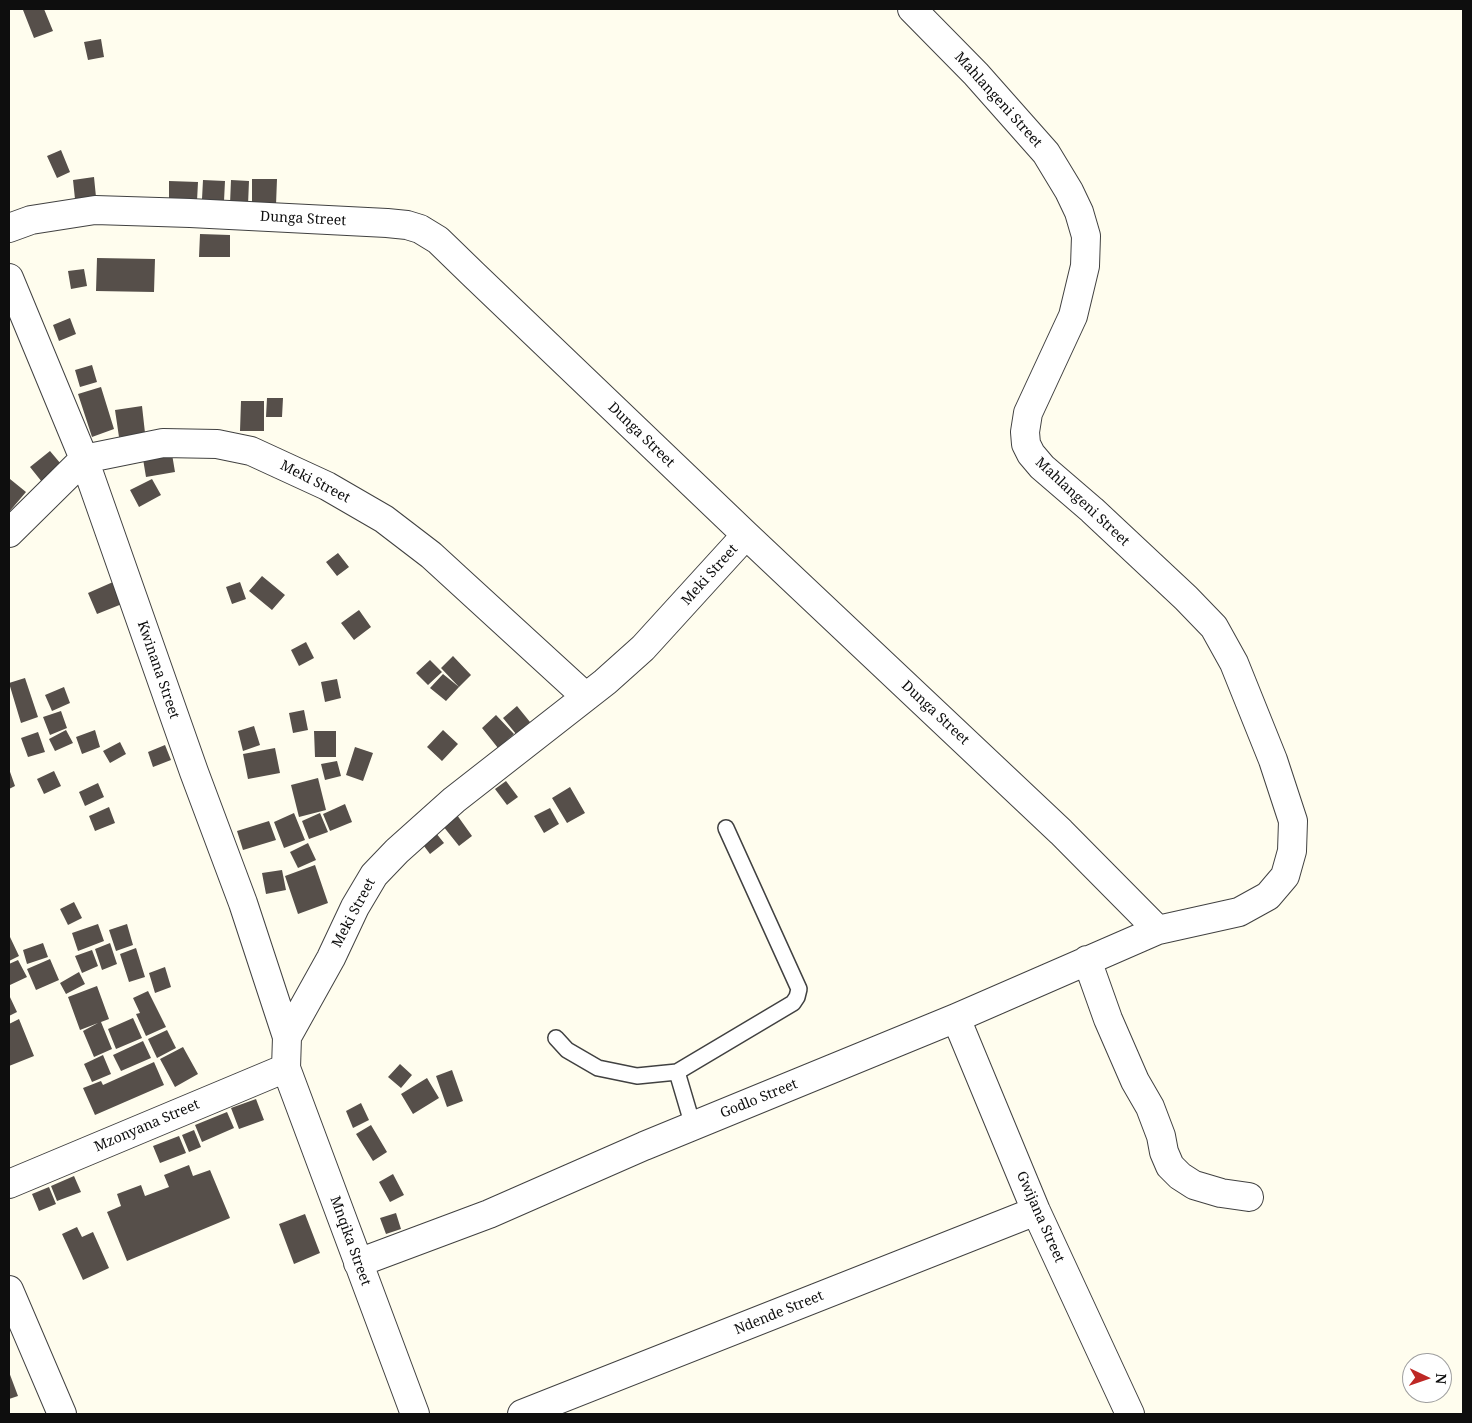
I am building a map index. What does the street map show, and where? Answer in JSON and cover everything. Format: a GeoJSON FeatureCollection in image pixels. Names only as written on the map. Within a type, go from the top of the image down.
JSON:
{"type":"FeatureCollection","features":[{"type":"Feature","properties":{"kind":"street","name":"Mahlangeni Street"},"geometry":{"type":"LineString","coordinates":[[912,9],[976,74],[1046,153],[1069,191],[1079,212],[1086,236],[1085,266],[1073,316],[1028,413],[1025,432],[1026,444],[1030,454],[1186,598],[1214,627],[1234,663],[1273,760],[1293,822],[1292,851],[1284,876],[1268,896],[1239,912],[1158,930]]}},
{"type":"Feature","properties":{"kind":"street","name":"Dunga Street"},"geometry":{"type":"LineString","coordinates":[[9,228],[31,220],[95,210],[387,223],[407,225],[420,229],[438,240],[746,536],[1061,832],[1158,930]]}},
{"type":"Feature","properties":{"kind":"street","name":"Kwinana Street"},"geometry":{"type":"LineString","coordinates":[[9,278],[84,458],[194,772],[243,903],[287,1037],[286,1068]]}},
{"type":"Feature","properties":{"kind":"street","name":"Meki Street"},"geometry":{"type":"LineString","coordinates":[[84,458],[163,443],[217,444],[251,451],[318,482],[384,519],[423,549],[585,696]]}},
{"type":"Feature","properties":{"kind":"street"},"geometry":{"type":"LineString","coordinates":[[9,533],[84,458]]}},
{"type":"Feature","properties":{"kind":"street","name":"Meki Street"},"geometry":{"type":"LineString","coordinates":[[287,1037],[331,958],[355,907],[374,875],[397,851],[454,800],[605,682],[643,648],[746,536]]}},
{"type":"Feature","properties":{"kind":"street","name":"Godlo Street"},"geometry":{"type":"LineString","coordinates":[[358,1263],[490,1214],[693,1126],[956,1018],[1158,930]]}},
{"type":"Feature","properties":{"kind":"street"},"geometry":{"type":"LineString","coordinates":[[1088,960],[1108,1019],[1150,1107],[1170,1166],[1180,1176],[1194,1185],[1222,1193],[1250,1197]]}},
{"type":"Feature","properties":{"kind":"street","name":"Gwijana Street"},"geometry":{"type":"LineString","coordinates":[[956,1018],[1036,1211],[1130,1414]]}},
{"type":"Feature","properties":{"kind":"street","name":"Mzonyana Street"},"geometry":{"type":"LineString","coordinates":[[9,1184],[286,1068]]}},
{"type":"Feature","properties":{"kind":"street","name":"Mnqika Street"},"geometry":{"type":"LineString","coordinates":[[286,1068],[415,1414]]}},
{"type":"Feature","properties":{"kind":"street","name":"Ndende Street"},"geometry":{"type":"LineString","coordinates":[[522,1414],[1036,1211]]}},
{"type":"Feature","properties":{"kind":"street"},"geometry":{"type":"LineString","coordinates":[[9,1290],[62,1414]]}},
{"type":"Feature","properties":{"kind":"lane"},"geometry":{"type":"LineString","coordinates":[[556,1038],[567,1050],[598,1068],[637,1076],[677,1072],[793,1003],[799,989],[726,828]]}},
{"type":"Feature","properties":{"kind":"lane"},"geometry":{"type":"LineString","coordinates":[[677,1072],[693,1126]]}},
{"type":"Feature","properties":{"kind":"building"},"geometry":{"type":"Polygon","coordinates":[[[44,9],[53,31],[34,38],[23,10],[44,9]]]}},
{"type":"Feature","properties":{"kind":"building"},"geometry":{"type":"Polygon","coordinates":[[[101,39],[104,57],[88,60],[84,42],[101,39]]]}},
{"type":"Feature","properties":{"kind":"building"},"geometry":{"type":"Polygon","coordinates":[[[61,150],[70,172],[57,178],[47,156],[61,150]]]}},
{"type":"Feature","properties":{"kind":"building"},"geometry":{"type":"Polygon","coordinates":[[[94,177],[96,197],[75,199],[73,180],[94,177]]]}},
{"type":"Feature","properties":{"kind":"building"},"geometry":{"type":"Polygon","coordinates":[[[252,179],[277,179],[276,205],[252,204],[252,179]]]}},
{"type":"Feature","properties":{"kind":"building"},"geometry":{"type":"Polygon","coordinates":[[[203,180],[225,181],[224,201],[202,199],[203,180]]]}},
{"type":"Feature","properties":{"kind":"building"},"geometry":{"type":"Polygon","coordinates":[[[231,180],[249,181],[248,205],[230,204],[231,180]]]}},
{"type":"Feature","properties":{"kind":"building"},"geometry":{"type":"Polygon","coordinates":[[[169,181],[198,182],[197,201],[169,200],[169,181]]]}},
{"type":"Feature","properties":{"kind":"building"},"geometry":{"type":"Polygon","coordinates":[[[200,234],[230,235],[230,257],[199,257],[200,234]]]}},
{"type":"Feature","properties":{"kind":"building"},"geometry":{"type":"Polygon","coordinates":[[[97,258],[155,259],[154,292],[96,291],[97,258]]]}},
{"type":"Feature","properties":{"kind":"building"},"geometry":{"type":"Polygon","coordinates":[[[84,269],[87,286],[71,289],[68,271],[84,269]]]}},
{"type":"Feature","properties":{"kind":"building"},"geometry":{"type":"Polygon","coordinates":[[[70,318],[76,334],[59,341],[53,325],[70,318]]]}},
{"type":"Feature","properties":{"kind":"building"},"geometry":{"type":"Polygon","coordinates":[[[92,365],[97,382],[80,387],[75,370],[92,365]]]}},
{"type":"Feature","properties":{"kind":"building"},"geometry":{"type":"Polygon","coordinates":[[[101,387],[114,429],[92,437],[78,394],[101,387]]]}},
{"type":"Feature","properties":{"kind":"building"},"geometry":{"type":"Polygon","coordinates":[[[267,398],[283,398],[282,417],[266,417],[267,398]]]}},
{"type":"Feature","properties":{"kind":"building"},"geometry":{"type":"Polygon","coordinates":[[[241,401],[264,401],[264,431],[240,431],[241,401]]]}},
{"type":"Feature","properties":{"kind":"building"},"geometry":{"type":"Polygon","coordinates":[[[142,406],[145,433],[119,437],[115,410],[142,406]]]}},
{"type":"Feature","properties":{"kind":"building"},"geometry":{"type":"Polygon","coordinates":[[[50,451],[66,470],[46,487],[30,467],[50,451]]]}},
{"type":"Feature","properties":{"kind":"building"},"geometry":{"type":"Polygon","coordinates":[[[172,454],[175,472],[146,477],[143,459],[172,454]]]}},
{"type":"Feature","properties":{"kind":"building"},"geometry":{"type":"Polygon","coordinates":[[[10,479],[26,492],[9,512],[9,481],[10,479]]]}},
{"type":"Feature","properties":{"kind":"building"},"geometry":{"type":"Polygon","coordinates":[[[152,479],[161,495],[139,507],[130,490],[152,479]]]}},
{"type":"Feature","properties":{"kind":"building"},"geometry":{"type":"Polygon","coordinates":[[[338,553],[349,567],[337,576],[326,562],[338,553]]]}},
{"type":"Feature","properties":{"kind":"building"},"geometry":{"type":"Polygon","coordinates":[[[262,576],[285,595],[272,610],[249,591],[262,576]]]}},
{"type":"Feature","properties":{"kind":"building"},"geometry":{"type":"Polygon","coordinates":[[[113,582],[122,604],[97,614],[88,593],[113,582]]]}},
{"type":"Feature","properties":{"kind":"building"},"geometry":{"type":"Polygon","coordinates":[[[240,582],[246,599],[232,604],[226,587],[240,582]]]}},
{"type":"Feature","properties":{"kind":"building"},"geometry":{"type":"Polygon","coordinates":[[[359,610],[371,627],[354,640],[341,623],[359,610]]]}},
{"type":"Feature","properties":{"kind":"building"},"geometry":{"type":"Polygon","coordinates":[[[306,642],[314,658],[299,666],[291,650],[306,642]]]}},
{"type":"Feature","properties":{"kind":"building"},"geometry":{"type":"Polygon","coordinates":[[[453,656],[471,675],[459,687],[441,668],[453,656]]]}},
{"type":"Feature","properties":{"kind":"building"},"geometry":{"type":"Polygon","coordinates":[[[430,660],[442,672],[428,685],[416,673],[430,660]]]}},
{"type":"Feature","properties":{"kind":"building"},"geometry":{"type":"Polygon","coordinates":[[[443,674],[459,687],[446,701],[430,688],[443,674]]]}},
{"type":"Feature","properties":{"kind":"building"},"geometry":{"type":"Polygon","coordinates":[[[25,678],[38,717],[21,723],[9,683],[25,678]]]}},
{"type":"Feature","properties":{"kind":"building"},"geometry":{"type":"Polygon","coordinates":[[[337,679],[341,698],[325,702],[321,682],[337,679]]]}},
{"type":"Feature","properties":{"kind":"building"},"geometry":{"type":"Polygon","coordinates":[[[64,687],[70,703],[52,711],[45,695],[64,687]]]}},
{"type":"Feature","properties":{"kind":"building"},"geometry":{"type":"Polygon","coordinates":[[[517,706],[530,722],[516,734],[503,718],[517,706]]]}},
{"type":"Feature","properties":{"kind":"building"},"geometry":{"type":"Polygon","coordinates":[[[304,710],[308,730],[293,733],[289,713],[304,710]]]}},
{"type":"Feature","properties":{"kind":"building"},"geometry":{"type":"Polygon","coordinates":[[[61,711],[67,728],[50,735],[43,717],[61,711]]]}},
{"type":"Feature","properties":{"kind":"building"},"geometry":{"type":"Polygon","coordinates":[[[496,715],[514,734],[498,748],[482,728],[496,715]]]}},
{"type":"Feature","properties":{"kind":"building"},"geometry":{"type":"Polygon","coordinates":[[[254,726],[260,745],[243,751],[238,731],[254,726]]]}},
{"type":"Feature","properties":{"kind":"building"},"geometry":{"type":"Polygon","coordinates":[[[66,730],[73,743],[55,751],[49,739],[66,730]]]}},
{"type":"Feature","properties":{"kind":"building"},"geometry":{"type":"Polygon","coordinates":[[[95,730],[100,747],[82,754],[76,737],[95,730]]]}},
{"type":"Feature","properties":{"kind":"building"},"geometry":{"type":"Polygon","coordinates":[[[443,730],[458,744],[442,761],[427,747],[443,730]]]}},
{"type":"Feature","properties":{"kind":"building"},"geometry":{"type":"Polygon","coordinates":[[[314,731],[336,731],[336,757],[315,757],[314,731]]]}},
{"type":"Feature","properties":{"kind":"building"},"geometry":{"type":"Polygon","coordinates":[[[38,732],[45,752],[28,757],[21,738],[38,732]]]}},
{"type":"Feature","properties":{"kind":"building"},"geometry":{"type":"Polygon","coordinates":[[[120,742],[126,754],[110,763],[103,751],[120,742]]]}},
{"type":"Feature","properties":{"kind":"building"},"geometry":{"type":"Polygon","coordinates":[[[165,745],[171,760],[153,767],[148,752],[165,745]]]}},
{"type":"Feature","properties":{"kind":"building"},"geometry":{"type":"Polygon","coordinates":[[[355,747],[373,753],[363,781],[346,775],[355,747]]]}},
{"type":"Feature","properties":{"kind":"building"},"geometry":{"type":"Polygon","coordinates":[[[275,748],[280,773],[248,779],[243,754],[275,748]]]}},
{"type":"Feature","properties":{"kind":"building"},"geometry":{"type":"Polygon","coordinates":[[[337,761],[341,776],[325,780],[321,764],[337,761]]]}},
{"type":"Feature","properties":{"kind":"building"},"geometry":{"type":"Polygon","coordinates":[[[9,769],[15,786],[9,789],[9,769]]]}},
{"type":"Feature","properties":{"kind":"building"},"geometry":{"type":"Polygon","coordinates":[[[54,771],[61,786],[44,794],[37,779],[54,771]]]}},
{"type":"Feature","properties":{"kind":"building"},"geometry":{"type":"Polygon","coordinates":[[[318,778],[326,810],[299,817],[291,785],[318,778]]]}},
{"type":"Feature","properties":{"kind":"building"},"geometry":{"type":"Polygon","coordinates":[[[506,781],[518,797],[507,805],[495,789],[506,781]]]}},
{"type":"Feature","properties":{"kind":"building"},"geometry":{"type":"Polygon","coordinates":[[[98,783],[104,797],[85,806],[79,792],[98,783]]]}},
{"type":"Feature","properties":{"kind":"building"},"geometry":{"type":"Polygon","coordinates":[[[570,787],[585,813],[567,823],[552,798],[570,787]]]}},
{"type":"Feature","properties":{"kind":"building"},"geometry":{"type":"Polygon","coordinates":[[[345,804],[352,822],[330,831],[323,814],[345,804]]]}},
{"type":"Feature","properties":{"kind":"building"},"geometry":{"type":"Polygon","coordinates":[[[109,807],[115,823],[95,831],[89,816],[109,807]]]}},
{"type":"Feature","properties":{"kind":"building"},"geometry":{"type":"Polygon","coordinates":[[[550,808],[559,824],[544,833],[534,816],[550,808]]]}},
{"type":"Feature","properties":{"kind":"building"},"geometry":{"type":"Polygon","coordinates":[[[294,813],[305,840],[284,848],[274,822],[294,813]]]}},
{"type":"Feature","properties":{"kind":"building"},"geometry":{"type":"Polygon","coordinates":[[[320,813],[328,832],[309,839],[302,821],[320,813]]]}},
{"type":"Feature","properties":{"kind":"building"},"geometry":{"type":"Polygon","coordinates":[[[457,815],[472,836],[459,846],[443,826],[457,815]]]}},
{"type":"Feature","properties":{"kind":"building"},"geometry":{"type":"Polygon","coordinates":[[[269,821],[276,840],[243,850],[237,831],[269,821]]]}},
{"type":"Feature","properties":{"kind":"building"},"geometry":{"type":"Polygon","coordinates":[[[432,828],[444,843],[430,854],[418,838],[432,828]]]}},
{"type":"Feature","properties":{"kind":"building"},"geometry":{"type":"Polygon","coordinates":[[[308,843],[316,860],[298,868],[290,852],[308,843]]]}},
{"type":"Feature","properties":{"kind":"building"},"geometry":{"type":"Polygon","coordinates":[[[315,865],[328,903],[298,914],[285,876],[315,865]]]}},
{"type":"Feature","properties":{"kind":"building"},"geometry":{"type":"Polygon","coordinates":[[[282,870],[286,890],[266,894],[262,873],[282,870]]]}},
{"type":"Feature","properties":{"kind":"building"},"geometry":{"type":"Polygon","coordinates":[[[74,902],[82,918],[68,925],[60,909],[74,902]]]}},
{"type":"Feature","properties":{"kind":"building"},"geometry":{"type":"Polygon","coordinates":[[[98,924],[104,941],[78,951],[72,933],[98,924]]]}},
{"type":"Feature","properties":{"kind":"building"},"geometry":{"type":"Polygon","coordinates":[[[127,924],[133,945],[116,951],[109,930],[127,924]]]}},
{"type":"Feature","properties":{"kind":"building"},"geometry":{"type":"Polygon","coordinates":[[[9,938],[19,956],[9,961],[9,938]]]}},
{"type":"Feature","properties":{"kind":"building"},"geometry":{"type":"Polygon","coordinates":[[[43,943],[48,957],[27,964],[23,950],[43,943]]]}},
{"type":"Feature","properties":{"kind":"building"},"geometry":{"type":"Polygon","coordinates":[[[110,943],[117,964],[102,970],[95,949],[110,943]]]}},
{"type":"Feature","properties":{"kind":"building"},"geometry":{"type":"Polygon","coordinates":[[[136,948],[145,977],[129,982],[120,954],[136,948]]]}},
{"type":"Feature","properties":{"kind":"building"},"geometry":{"type":"Polygon","coordinates":[[[92,950],[98,966],[82,973],[75,956],[92,950]]]}},
{"type":"Feature","properties":{"kind":"building"},"geometry":{"type":"Polygon","coordinates":[[[50,959],[59,980],[36,990],[27,969],[50,959]]]}},
{"type":"Feature","properties":{"kind":"building"},"geometry":{"type":"Polygon","coordinates":[[[18,960],[27,977],[10,985],[9,964],[18,960]]]}},
{"type":"Feature","properties":{"kind":"building"},"geometry":{"type":"Polygon","coordinates":[[[165,967],[171,987],[155,993],[149,973],[165,967]]]}},
{"type":"Feature","properties":{"kind":"building"},"geometry":{"type":"Polygon","coordinates":[[[79,972],[85,984],[66,994],[60,983],[79,972]]]}},
{"type":"Feature","properties":{"kind":"building"},"geometry":{"type":"Polygon","coordinates":[[[97,986],[109,1019],[101,1022],[112,1049],[94,1057],[83,1031],[98,1023],[80,1030],[68,997],[97,986]]]}},
{"type":"Feature","properties":{"kind":"building"},"geometry":{"type":"Polygon","coordinates":[[[148,991],[166,1027],[146,1036],[136,1014],[140,1013],[133,998],[148,991]]]}},
{"type":"Feature","properties":{"kind":"building"},"geometry":{"type":"Polygon","coordinates":[[[9,995],[17,1012],[9,1016],[9,995]]]}},
{"type":"Feature","properties":{"kind":"building"},"geometry":{"type":"Polygon","coordinates":[[[133,1018],[142,1038],[116,1049],[108,1029],[133,1018]]]}},
{"type":"Feature","properties":{"kind":"building"},"geometry":{"type":"Polygon","coordinates":[[[19,1019],[34,1056],[9,1066],[9,1024],[19,1019]]]}},
{"type":"Feature","properties":{"kind":"building"},"geometry":{"type":"Polygon","coordinates":[[[167,1030],[176,1048],[157,1058],[148,1039],[167,1030]]]}},
{"type":"Feature","properties":{"kind":"building"},"geometry":{"type":"Polygon","coordinates":[[[143,1041],[151,1058],[121,1071],[113,1055],[143,1041]]]}},
{"type":"Feature","properties":{"kind":"building"},"geometry":{"type":"Polygon","coordinates":[[[183,1047],[198,1074],[175,1087],[160,1059],[183,1047]]]}},
{"type":"Feature","properties":{"kind":"building"},"geometry":{"type":"Polygon","coordinates":[[[103,1055],[111,1074],[92,1082],[84,1064],[103,1055]]]}},
{"type":"Feature","properties":{"kind":"building"},"geometry":{"type":"Polygon","coordinates":[[[154,1062],[164,1085],[95,1115],[83,1088],[101,1081],[103,1085],[154,1062]]]}},
{"type":"Feature","properties":{"kind":"building"},"geometry":{"type":"Polygon","coordinates":[[[400,1064],[412,1075],[401,1088],[388,1077],[400,1064]]]}},
{"type":"Feature","properties":{"kind":"building"},"geometry":{"type":"Polygon","coordinates":[[[452,1070],[463,1101],[447,1107],[436,1076],[452,1070]]]}},
{"type":"Feature","properties":{"kind":"building"},"geometry":{"type":"Polygon","coordinates":[[[427,1078],[439,1098],[413,1114],[401,1094],[427,1078]]]}},
{"type":"Feature","properties":{"kind":"building"},"geometry":{"type":"Polygon","coordinates":[[[256,1099],[264,1120],[239,1129],[231,1108],[256,1099]]]}},
{"type":"Feature","properties":{"kind":"building"},"geometry":{"type":"Polygon","coordinates":[[[361,1103],[369,1120],[353,1128],[346,1111],[361,1103]]]}},
{"type":"Feature","properties":{"kind":"building"},"geometry":{"type":"Polygon","coordinates":[[[227,1112],[234,1128],[202,1142],[195,1125],[227,1112]]]}},
{"type":"Feature","properties":{"kind":"building"},"geometry":{"type":"Polygon","coordinates":[[[371,1125],[387,1152],[373,1161],[356,1134],[371,1125]]]}},
{"type":"Feature","properties":{"kind":"building"},"geometry":{"type":"Polygon","coordinates":[[[194,1130],[201,1147],[189,1152],[182,1135],[194,1130]]]}},
{"type":"Feature","properties":{"kind":"building"},"geometry":{"type":"Polygon","coordinates":[[[179,1136],[186,1153],[160,1163],[153,1146],[179,1136]]]}},
{"type":"Feature","properties":{"kind":"building"},"geometry":{"type":"Polygon","coordinates":[[[189,1165],[193,1176],[210,1170],[230,1218],[127,1261],[107,1212],[121,1206],[117,1194],[141,1185],[145,1196],[169,1187],[164,1175],[189,1165]]]}},
{"type":"Feature","properties":{"kind":"building"},"geometry":{"type":"Polygon","coordinates":[[[393,1174],[404,1195],[390,1202],[379,1182],[393,1174]]]}},
{"type":"Feature","properties":{"kind":"building"},"geometry":{"type":"Polygon","coordinates":[[[74,1176],[81,1192],[57,1201],[51,1186],[74,1176]]]}},
{"type":"Feature","properties":{"kind":"building"},"geometry":{"type":"Polygon","coordinates":[[[49,1187],[56,1204],[39,1211],[32,1194],[49,1187]]]}},
{"type":"Feature","properties":{"kind":"building"},"geometry":{"type":"Polygon","coordinates":[[[396,1213],[401,1229],[386,1234],[380,1218],[396,1213]]]}},
{"type":"Feature","properties":{"kind":"building"},"geometry":{"type":"Polygon","coordinates":[[[305,1214],[320,1253],[294,1264],[279,1224],[305,1214]]]}},
{"type":"Feature","properties":{"kind":"building"},"geometry":{"type":"Polygon","coordinates":[[[77,1227],[82,1237],[93,1232],[109,1268],[83,1280],[62,1234],[77,1227]]]}},
{"type":"Feature","properties":{"kind":"building"},"geometry":{"type":"Polygon","coordinates":[[[9,1372],[18,1396],[9,1399],[9,1372]]]}}]}
